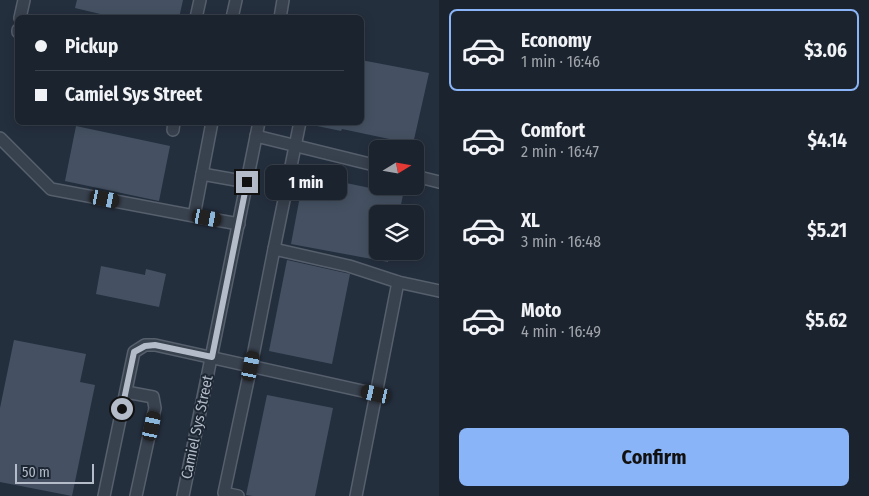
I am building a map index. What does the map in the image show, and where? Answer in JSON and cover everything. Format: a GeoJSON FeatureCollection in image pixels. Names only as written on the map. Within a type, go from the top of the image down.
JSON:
{"type":"FeatureCollection","features":[{"type":"Feature","properties":{"kind":"street"},"geometry":{"type":"LineString","coordinates":[[21,15],[24,0]]}},
{"type":"Feature","properties":{"kind":"street"},"geometry":{"type":"LineString","coordinates":[[197,15],[200,0]]}},
{"type":"Feature","properties":{"kind":"street"},"geometry":{"type":"LineString","coordinates":[[233,15],[236,0]]}},
{"type":"Feature","properties":{"kind":"street"},"geometry":{"type":"LineString","coordinates":[[280,15],[283,0]]}},
{"type":"Feature","properties":{"kind":"street"},"geometry":{"type":"LineString","coordinates":[[194,216],[211,125]]}},
{"type":"Feature","properties":{"kind":"street","name":"Camiel Sys Street"},"geometry":{"type":"LineString","coordinates":[[183,496],[258,125]]}},
{"type":"Feature","properties":{"kind":"street"},"geometry":{"type":"LineString","coordinates":[[238,496],[224,493],[300,125]]}},
{"type":"Feature","properties":{"kind":"street"},"geometry":{"type":"LineString","coordinates":[[256,136],[369,164]]}},
{"type":"Feature","properties":{"kind":"street"},"geometry":{"type":"LineString","coordinates":[[0,138],[51,189],[239,224]]}},
{"type":"Feature","properties":{"kind":"street"},"geometry":{"type":"LineString","coordinates":[[202,174],[247,182]]}},
{"type":"Feature","properties":{"kind":"street"},"geometry":{"type":"LineString","coordinates":[[424,178],[439,182]]}},
{"type":"Feature","properties":{"kind":"street"},"geometry":{"type":"LineString","coordinates":[[274,249],[349,266],[398,282],[439,291]]}},
{"type":"Feature","properties":{"kind":"street"},"geometry":{"type":"LineString","coordinates":[[356,496],[398,282]]}},
{"type":"Feature","properties":{"kind":"street"},"geometry":{"type":"LineString","coordinates":[[104,496],[134,352],[145,346],[155,345],[376,394]]}},
{"type":"Feature","properties":{"kind":"street"},"geometry":{"type":"LineString","coordinates":[[126,392],[153,397],[155,402],[136,496]]}},
{"type":"Feature","properties":{"kind":"building"},"geometry":{"type":"Polygon","coordinates":[[[77,0],[183,0],[180,15],[104,15],[75,8],[77,0]]]}},
{"type":"Feature","properties":{"kind":"building"},"geometry":{"type":"Polygon","coordinates":[[[364,61],[429,73],[414,140],[394,140],[342,129],[341,131],[317,125],[364,125],[364,61]]]}},
{"type":"Feature","properties":{"kind":"building"},"geometry":{"type":"Polygon","coordinates":[[[76,126],[170,146],[159,201],[65,181],[76,126]]]}},
{"type":"Feature","properties":{"kind":"building"},"geometry":{"type":"Polygon","coordinates":[[[312,173],[333,177],[332,180],[369,188],[369,195],[403,195],[401,205],[369,205],[369,258],[291,244],[303,180],[312,173]]]}},
{"type":"Feature","properties":{"kind":"building"},"geometry":{"type":"Polygon","coordinates":[[[287,260],[350,274],[332,364],[269,351],[287,260]]]}},
{"type":"Feature","properties":{"kind":"building"},"geometry":{"type":"Polygon","coordinates":[[[101,266],[145,275],[146,269],[166,274],[159,307],[96,294],[101,266]]]}},
{"type":"Feature","properties":{"kind":"building"},"geometry":{"type":"Polygon","coordinates":[[[14,340],[86,354],[80,382],[95,385],[72,496],[0,482],[0,408],[14,340]]]}},
{"type":"Feature","properties":{"kind":"building"},"geometry":{"type":"Polygon","coordinates":[[[267,395],[333,408],[315,496],[246,495],[267,395]]]}},
{"type":"Feature","properties":{"kind":"route"},"geometry":{"type":"LineString","coordinates":[[122,409],[134,352],[145,346],[155,345],[212,357],[247,182]]}}]}
